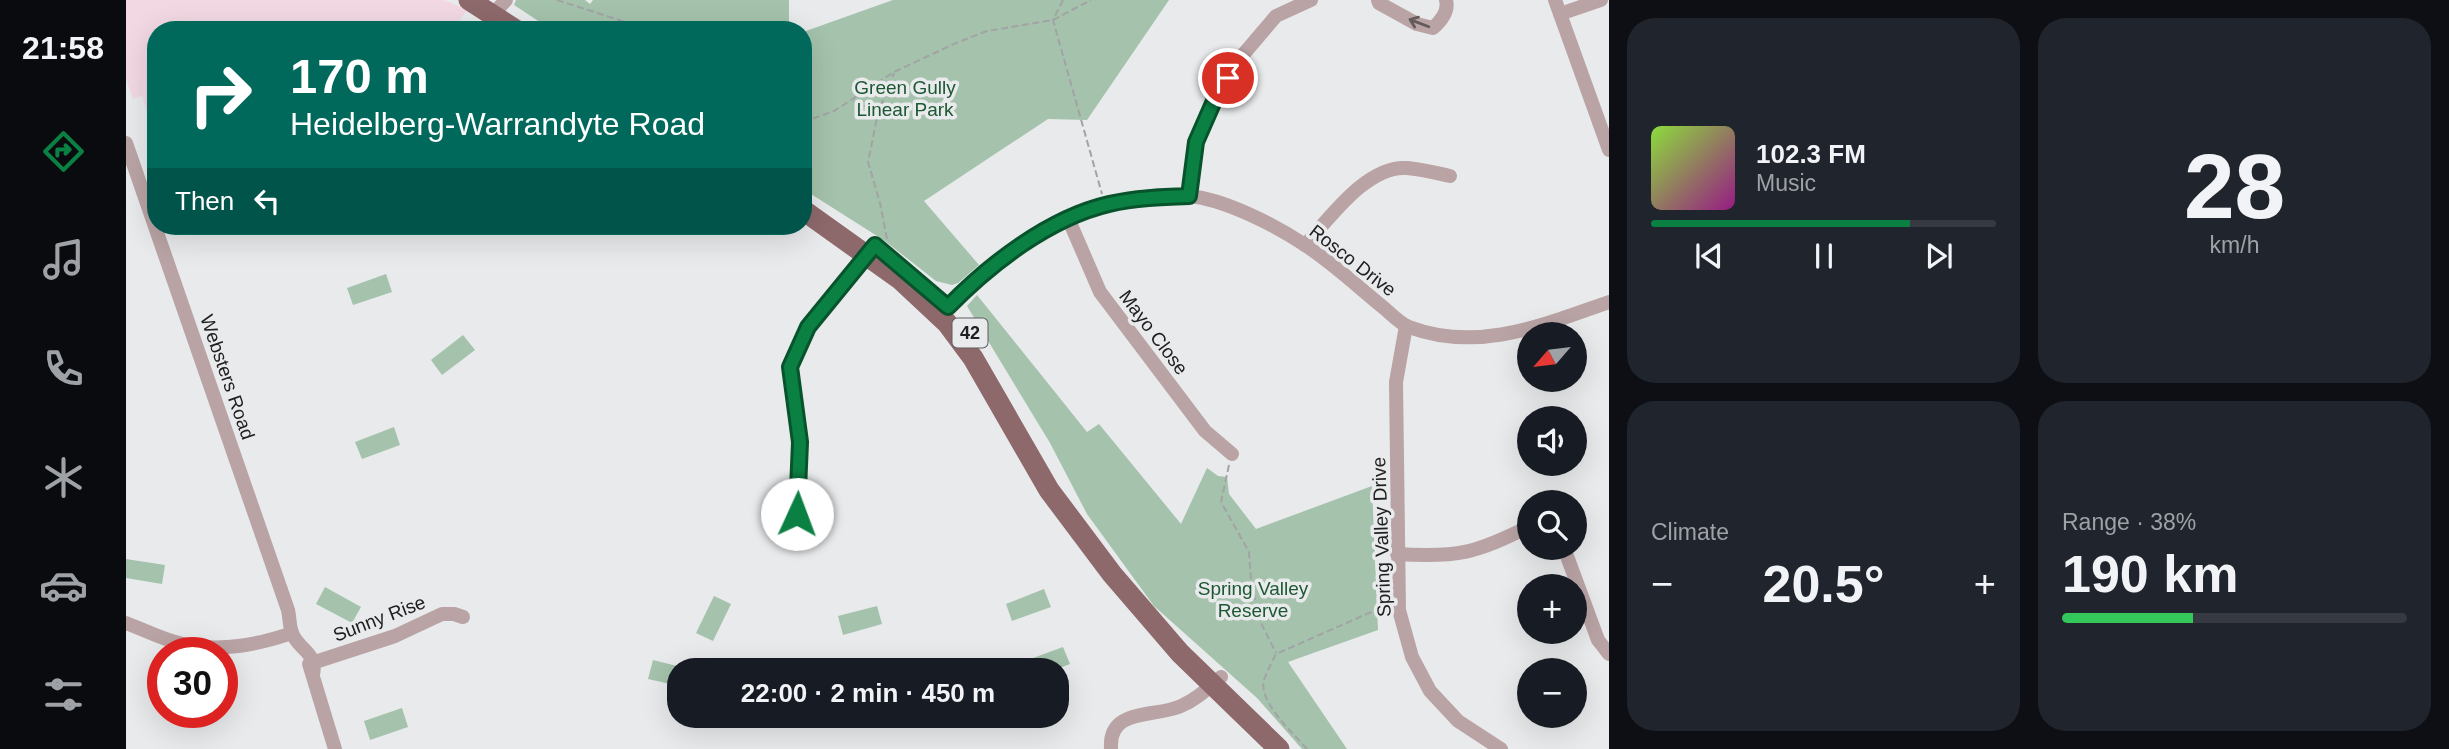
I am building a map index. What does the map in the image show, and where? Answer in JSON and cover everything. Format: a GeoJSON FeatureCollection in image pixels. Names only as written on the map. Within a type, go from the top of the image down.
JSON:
{"type":"FeatureCollection","features":[{"type":"Feature","properties":{"kind":"main road"},"geometry":{"type":"LineString","coordinates":[[469,0],[498,3],[522,21]]}},
{"type":"Feature","properties":{"kind":"main road"},"geometry":{"type":"LineString","coordinates":[[498,3],[510,21]]}},
{"type":"Feature","properties":{"kind":"main road","name":"42"},"geometry":{"type":"LineString","coordinates":[[812,206],[877,248],[943,311],[968,330],[992,368],[1072,520],[1112,574],[1153,621],[1217,680],[1279,749]]}},
{"type":"Feature","properties":{"kind":"main road","name":"42"},"geometry":{"type":"LineString","coordinates":[[812,215],[877,248]]}},
{"type":"Feature","properties":{"kind":"main road","name":"42"},"geometry":{"type":"LineString","coordinates":[[1217,680],[1259,711],[1291,749]]}},
{"type":"Feature","properties":{"kind":"street"},"geometry":{"type":"LineString","coordinates":[[1189,196],[1196,142],[1214,101],[1242,56],[1276,16],[1311,0]]}},
{"type":"Feature","properties":{"kind":"street"},"geometry":{"type":"LineString","coordinates":[[1378,0],[1417,24],[1433,28],[1441,21],[1447,5],[1446,0]]}},
{"type":"Feature","properties":{"kind":"street"},"geometry":{"type":"LineString","coordinates":[[1601,0],[1558,7],[1609,150]]}},
{"type":"Feature","properties":{"kind":"street","name":"Websters Road"},"geometry":{"type":"LineString","coordinates":[[126,143],[147,204]]}},
{"type":"Feature","properties":{"kind":"street"},"geometry":{"type":"LineString","coordinates":[[1306,245],[1363,183],[1376,175],[1405,167],[1450,176]]}},
{"type":"Feature","properties":{"kind":"street","name":"Rosco Drive"},"geometry":{"type":"LineString","coordinates":[[943,311],[1006,254],[1068,218],[1105,205],[1140,198],[1189,196],[1223,204],[1306,245],[1406,327],[1452,338],[1495,337],[1558,320],[1609,302]]}},
{"type":"Feature","properties":{"kind":"street","name":"Mayo Close"},"geometry":{"type":"LineString","coordinates":[[1068,218],[1100,292],[1205,431],[1231,454]]}},
{"type":"Feature","properties":{"kind":"street","name":"Websters Road"},"geometry":{"type":"LineString","coordinates":[[158,235],[288,610],[290,630],[312,655],[312,667],[335,749]]}},
{"type":"Feature","properties":{"kind":"street"},"geometry":{"type":"LineString","coordinates":[[797,514],[800,442],[790,367],[808,327],[877,248]]}},
{"type":"Feature","properties":{"kind":"street","name":"Spring Valley Drive"},"geometry":{"type":"LineString","coordinates":[[1406,327],[1396,383],[1399,610],[1412,657],[1430,691],[1458,721],[1501,749]]}},
{"type":"Feature","properties":{"kind":"street"},"geometry":{"type":"LineString","coordinates":[[1397,554],[1439,557],[1464,554],[1495,544],[1517,533]]}},
{"type":"Feature","properties":{"kind":"street"},"geometry":{"type":"LineString","coordinates":[[1568,560],[1598,640],[1609,654]]}},
{"type":"Feature","properties":{"kind":"street","name":"Sunny Rise"},"geometry":{"type":"LineString","coordinates":[[312,667],[395,636],[442,614],[463,617]]}},
{"type":"Feature","properties":{"kind":"street"},"geometry":{"type":"LineString","coordinates":[[126,623],[182,644],[214,648],[247,645],[290,630]]}},
{"type":"Feature","properties":{"kind":"street"},"geometry":{"type":"LineString","coordinates":[[1111,749],[1113,732],[1122,721],[1180,707],[1196,699],[1217,680]]}},
{"type":"Feature","properties":{"kind":"path"},"geometry":{"type":"LineString","coordinates":[[557,0],[622,21]]}},
{"type":"Feature","properties":{"kind":"path"},"geometry":{"type":"LineString","coordinates":[[1063,0],[1052,20],[1105,205]]}},
{"type":"Feature","properties":{"kind":"path"},"geometry":{"type":"LineString","coordinates":[[812,119],[853,100],[894,72],[973,35],[1052,20],[1091,0]]}},
{"type":"Feature","properties":{"kind":"path"},"geometry":{"type":"LineString","coordinates":[[877,248],[880,203],[868,162],[878,113],[894,72]]}},
{"type":"Feature","properties":{"kind":"path"},"geometry":{"type":"LineString","coordinates":[[853,100],[878,113]]}},
{"type":"Feature","properties":{"kind":"path"},"geometry":{"type":"LineString","coordinates":[[1231,454],[1221,502],[1249,552],[1258,617],[1276,654]]}},
{"type":"Feature","properties":{"kind":"path"},"geometry":{"type":"LineString","coordinates":[[1307,749],[1273,711],[1263,692],[1264,681],[1276,654],[1398,600]]}},
{"type":"Feature","properties":{"kind":"shaded area"},"geometry":{"type":"Polygon","coordinates":[[[126,0],[444,0],[467,10],[459,21],[147,21],[147,112],[142,96],[133,99],[126,79],[126,0]]]}},
{"type":"Feature","properties":{"kind":"green space"},"geometry":{"type":"Polygon","coordinates":[[[516,0],[585,0],[590,4],[593,0],[789,0],[789,21],[538,21],[514,5],[516,0]]]}},
{"type":"Feature","properties":{"kind":"green space","name":"Green Gully Linear Park"},"geometry":{"type":"Polygon","coordinates":[[[893,0],[1169,0],[1087,120],[1048,119],[924,201],[979,265],[952,285],[936,281],[885,241],[812,195],[812,29],[893,0]]]}},
{"type":"Feature","properties":{"kind":"green space"},"geometry":{"type":"Polygon","coordinates":[[[386,274],[392,292],[353,305],[347,288],[386,274]]]}},
{"type":"Feature","properties":{"kind":"green space","name":"Spring Valley Reserve"},"geometry":{"type":"Polygon","coordinates":[[[977,295],[1087,432],[1099,424],[1181,524],[1207,468],[1218,476],[1227,477],[1229,494],[1256,529],[1372,486],[1378,630],[1288,662],[1347,749],[1302,749],[1257,698],[1154,606],[1087,514],[1050,443],[967,306],[977,295]]]}},
{"type":"Feature","properties":{"kind":"green space"},"geometry":{"type":"Polygon","coordinates":[[[463,335],[475,350],[442,375],[431,360],[463,335]]]}},
{"type":"Feature","properties":{"kind":"green space"},"geometry":{"type":"Polygon","coordinates":[[[394,427],[400,445],[362,459],[355,442],[394,427]]]}},
{"type":"Feature","properties":{"kind":"green space"},"geometry":{"type":"Polygon","coordinates":[[[126,559],[165,565],[162,584],[126,578],[126,559]]]}},
{"type":"Feature","properties":{"kind":"green space"},"geometry":{"type":"Polygon","coordinates":[[[325,587],[361,607],[352,623],[316,604],[325,587]]]}},
{"type":"Feature","properties":{"kind":"green space"},"geometry":{"type":"Polygon","coordinates":[[[1044,589],[1051,607],[1012,621],[1006,604],[1044,589]]]}},
{"type":"Feature","properties":{"kind":"green space"},"geometry":{"type":"Polygon","coordinates":[[[714,596],[731,604],[713,641],[696,633],[714,596]]]}},
{"type":"Feature","properties":{"kind":"green space"},"geometry":{"type":"Polygon","coordinates":[[[877,606],[882,624],[843,635],[838,616],[877,606]]]}},
{"type":"Feature","properties":{"kind":"green space"},"geometry":{"type":"Polygon","coordinates":[[[1063,647],[1068,658],[1033,658],[1063,647]]]}},
{"type":"Feature","properties":{"kind":"green space"},"geometry":{"type":"Polygon","coordinates":[[[653,660],[667,664],[667,683],[648,679],[653,660]]]}},
{"type":"Feature","properties":{"kind":"green space"},"geometry":{"type":"Polygon","coordinates":[[[402,708],[408,727],[370,740],[364,721],[402,708]]]}},
{"type":"Feature","properties":{"kind":"route"},"geometry":{"type":"LineString","coordinates":[[797,514],[800,442],[790,367],[808,327],[875,245],[948,307],[1006,254],[1068,218],[1105,205],[1140,198],[1189,196],[1196,142],[1214,101],[1228,78]]}}]}
